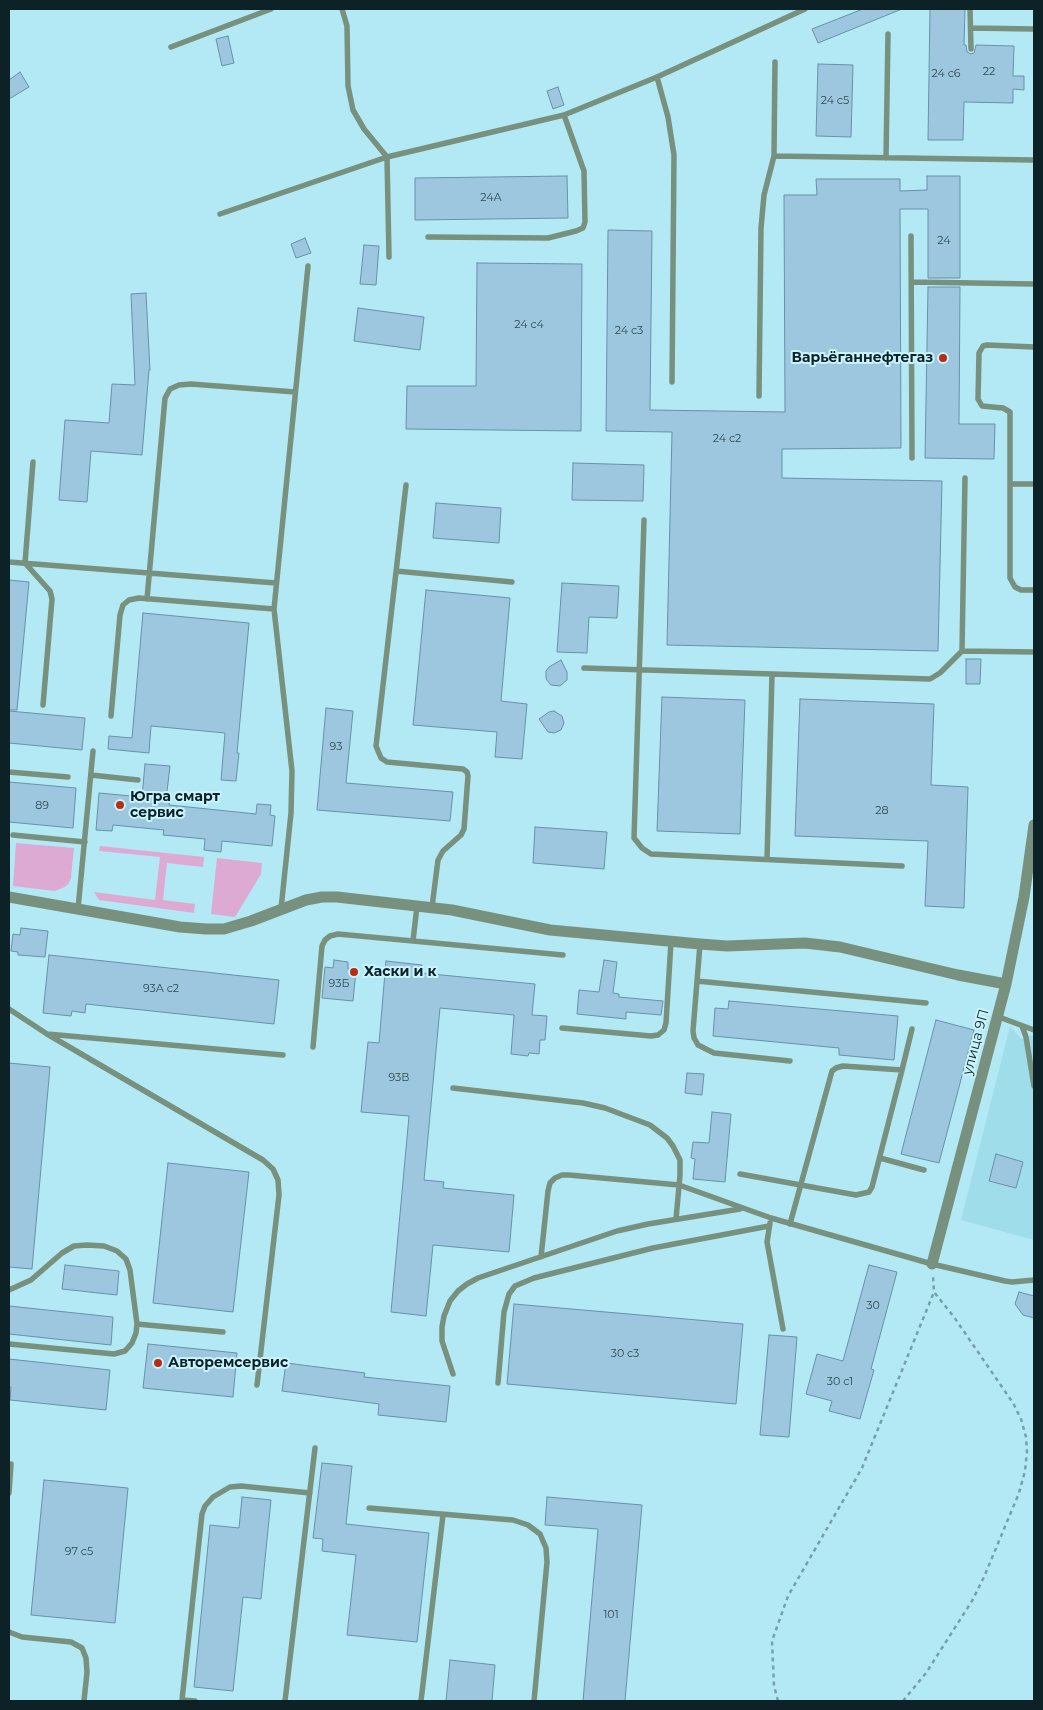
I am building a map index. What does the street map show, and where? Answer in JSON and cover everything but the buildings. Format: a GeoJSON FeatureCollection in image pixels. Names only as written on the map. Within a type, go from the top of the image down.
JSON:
{"type":"FeatureCollection","features":[{"type":"Feature","properties":{"kind":"street","name":"улица 9П"},"geometry":{"type":"LineString","coordinates":[[932,1264],[999,1017],[1026,898],[1034,825]]}},
{"type":"Feature","properties":{"kind":"street"},"geometry":{"type":"LineString","coordinates":[[9,897],[206,929],[224,928],[251,921],[306,900],[337,897],[417,905],[471,913],[550,930],[727,946],[805,943],[840,947],[958,975],[1006,984]]}},
{"type":"Feature","properties":{"kind":"lane"},"geometry":{"type":"LineString","coordinates":[[171,47],[270,9]]}},
{"type":"Feature","properties":{"kind":"lane"},"geometry":{"type":"LineString","coordinates":[[342,9],[347,26],[348,86],[353,110],[364,129],[387,157],[389,257]]}},
{"type":"Feature","properties":{"kind":"lane"},"geometry":{"type":"LineString","coordinates":[[220,214],[387,157],[564,115],[657,77],[805,9]]}},
{"type":"Feature","properties":{"kind":"lane"},"geometry":{"type":"LineString","coordinates":[[970,9],[971,49]]}},
{"type":"Feature","properties":{"kind":"lane"},"geometry":{"type":"LineString","coordinates":[[971,28],[1034,29]]}},
{"type":"Feature","properties":{"kind":"lane"},"geometry":{"type":"LineString","coordinates":[[886,158],[888,34]]}},
{"type":"Feature","properties":{"kind":"lane"},"geometry":{"type":"LineString","coordinates":[[759,396],[761,228],[764,195],[774,156],[775,62]]}},
{"type":"Feature","properties":{"kind":"lane"},"geometry":{"type":"LineString","coordinates":[[657,77],[668,117],[674,155],[672,382]]}},
{"type":"Feature","properties":{"kind":"lane"},"geometry":{"type":"LineString","coordinates":[[428,237],[540,238],[567,234],[583,228],[585,222],[584,171],[564,115]]}},
{"type":"Feature","properties":{"kind":"lane"},"geometry":{"type":"LineString","coordinates":[[774,156],[1034,160]]}},
{"type":"Feature","properties":{"kind":"lane"},"geometry":{"type":"LineString","coordinates":[[911,236],[912,458]]}},
{"type":"Feature","properties":{"kind":"lane"},"geometry":{"type":"LineString","coordinates":[[281,909],[291,813],[292,771],[274,609],[308,266]]}},
{"type":"Feature","properties":{"kind":"lane"},"geometry":{"type":"LineString","coordinates":[[912,282],[1034,284]]}},
{"type":"Feature","properties":{"kind":"lane"},"geometry":{"type":"LineString","coordinates":[[1034,347],[987,345],[983,346],[979,353],[979,403],[986,407],[1007,409],[1011,416],[1010,578],[1015,587],[1020,590],[1034,590]]}},
{"type":"Feature","properties":{"kind":"lane"},"geometry":{"type":"LineString","coordinates":[[147,599],[165,398],[170,389],[178,385],[191,384],[295,392]]}},
{"type":"Feature","properties":{"kind":"lane"},"geometry":{"type":"LineString","coordinates":[[34,462],[25,563],[50,591],[52,599],[43,705]]}},
{"type":"Feature","properties":{"kind":"lane"},"geometry":{"type":"LineString","coordinates":[[584,668],[930,679],[940,673],[962,651],[965,478]]}},
{"type":"Feature","properties":{"kind":"lane"},"geometry":{"type":"LineString","coordinates":[[1011,484],[1034,484]]}},
{"type":"Feature","properties":{"kind":"lane"},"geometry":{"type":"LineString","coordinates":[[406,485],[376,746],[381,758],[387,762],[463,769],[467,772],[464,829],[461,835],[443,851],[438,860],[432,907]]}},
{"type":"Feature","properties":{"kind":"lane"},"geometry":{"type":"LineString","coordinates":[[644,520],[634,838],[642,848],[652,854],[902,866]]}},
{"type":"Feature","properties":{"kind":"lane"},"geometry":{"type":"LineString","coordinates":[[9,562],[276,583]]}},
{"type":"Feature","properties":{"kind":"lane"},"geometry":{"type":"LineString","coordinates":[[396,571],[512,582]]}},
{"type":"Feature","properties":{"kind":"lane"},"geometry":{"type":"LineString","coordinates":[[110,716],[120,615],[123,605],[129,600],[139,598],[274,609]]}},
{"type":"Feature","properties":{"kind":"lane"},"geometry":{"type":"LineString","coordinates":[[962,651],[1034,652]]}},
{"type":"Feature","properties":{"kind":"lane"},"geometry":{"type":"LineString","coordinates":[[767,859],[772,675]]}},
{"type":"Feature","properties":{"kind":"lane"},"geometry":{"type":"LineString","coordinates":[[78,909],[94,750]]}},
{"type":"Feature","properties":{"kind":"lane"},"geometry":{"type":"LineString","coordinates":[[9,772],[68,777]]}},
{"type":"Feature","properties":{"kind":"lane"},"geometry":{"type":"LineString","coordinates":[[91,775],[138,780]]}},
{"type":"Feature","properties":{"kind":"lane"},"geometry":{"type":"LineString","coordinates":[[13,835],[85,842]]}},
{"type":"Feature","properties":{"kind":"lane"},"geometry":{"type":"LineString","coordinates":[[414,941],[417,905]]}},
{"type":"Feature","properties":{"kind":"lane"},"geometry":{"type":"LineString","coordinates":[[313,1047],[322,946],[330,936],[338,934],[563,955]]}},
{"type":"Feature","properties":{"kind":"lane"},"geometry":{"type":"LineString","coordinates":[[562,1028],[651,1036],[658,1035],[664,1030],[666,1022],[671,942]]}},
{"type":"Feature","properties":{"kind":"lane"},"geometry":{"type":"LineString","coordinates":[[700,944],[693,1031],[698,1045],[714,1053],[790,1061]]}},
{"type":"Feature","properties":{"kind":"lane"},"geometry":{"type":"LineString","coordinates":[[697,981],[926,1003]]}},
{"type":"Feature","properties":{"kind":"lane"},"geometry":{"type":"LineString","coordinates":[[9,1009],[47,1034],[263,1160],[273,1169],[278,1180],[278,1195],[257,1385]]}},
{"type":"Feature","properties":{"kind":"lane"},"geometry":{"type":"LineString","coordinates":[[999,1017],[1034,1030]]}},
{"type":"Feature","properties":{"kind":"lane"},"geometry":{"type":"LineString","coordinates":[[1022,1026],[1026,1037],[1034,1086]]}},
{"type":"Feature","properties":{"kind":"lane"},"geometry":{"type":"LineString","coordinates":[[740,1174],[856,1195],[868,1192],[872,1187],[880,1158],[912,1029]]}},
{"type":"Feature","properties":{"kind":"lane"},"geometry":{"type":"LineString","coordinates":[[47,1034],[283,1054]]}},
{"type":"Feature","properties":{"kind":"lane"},"geometry":{"type":"LineString","coordinates":[[790,1224],[832,1071],[843,1066],[902,1070]]}},
{"type":"Feature","properties":{"kind":"lane"},"geometry":{"type":"LineString","coordinates":[[453,1088],[605,1108],[650,1124],[667,1138],[678,1154],[680,1166],[676,1219]]}},
{"type":"Feature","properties":{"kind":"lane"},"geometry":{"type":"LineString","coordinates":[[880,1158],[924,1170]]}},
{"type":"Feature","properties":{"kind":"lane"},"geometry":{"type":"LineString","coordinates":[[541,1257],[550,1183],[562,1175],[569,1175],[679,1185],[790,1224],[932,1264],[1005,1281],[1034,1280]]}},
{"type":"Feature","properties":{"kind":"lane"},"geometry":{"type":"LineString","coordinates":[[453,1374],[442,1341],[444,1316],[450,1301],[458,1291],[478,1278],[617,1231],[742,1208]]}},
{"type":"Feature","properties":{"kind":"lane"},"geometry":{"type":"LineString","coordinates":[[771,1218],[766,1242],[783,1329]]}},
{"type":"Feature","properties":{"kind":"lane"},"geometry":{"type":"LineString","coordinates":[[498,1382],[504,1312],[515,1286],[534,1278],[654,1248],[769,1226]]}},
{"type":"Feature","properties":{"kind":"lane"},"geometry":{"type":"LineString","coordinates":[[9,1290],[31,1280],[62,1253],[74,1246],[104,1246],[117,1251],[126,1259],[130,1270],[137,1324],[132,1342],[125,1351],[114,1354],[9,1344]]}},
{"type":"Feature","properties":{"kind":"lane"},"geometry":{"type":"LineString","coordinates":[[137,1324],[223,1332]]}},
{"type":"Feature","properties":{"kind":"lane"},"geometry":{"type":"LineString","coordinates":[[285,1701],[315,1448]]}},
{"type":"Feature","properties":{"kind":"lane"},"geometry":{"type":"LineString","coordinates":[[9,1493],[12,1464]]}},
{"type":"Feature","properties":{"kind":"lane"},"geometry":{"type":"LineString","coordinates":[[195,1701],[182,1700],[202,1514],[206,1506],[213,1497],[230,1487],[241,1486],[310,1493]]}},
{"type":"Feature","properties":{"kind":"lane"},"geometry":{"type":"LineString","coordinates":[[369,1508],[513,1520],[528,1525],[540,1534],[546,1548],[547,1562],[534,1701]]}},
{"type":"Feature","properties":{"kind":"lane"},"geometry":{"type":"LineString","coordinates":[[421,1701],[443,1515]]}},
{"type":"Feature","properties":{"kind":"lane"},"geometry":{"type":"LineString","coordinates":[[9,1632],[22,1637],[71,1642],[82,1648],[86,1658],[87,1672],[84,1701]]}},
{"type":"Feature","properties":{"kind":"path"},"geometry":{"type":"LineString","coordinates":[[778,1701],[774,1686],[772,1641],[788,1596],[862,1468],[934,1292],[932,1264]]}},
{"type":"Feature","properties":{"kind":"path"},"geometry":{"type":"LineString","coordinates":[[903,1701],[930,1666],[968,1608],[984,1577],[1019,1493],[1025,1472],[1027,1452],[1026,1437],[1021,1419],[1013,1403],[934,1292]]}},
{"type":"Feature","properties":{"kind":"shaded area"},"geometry":{"type":"Polygon","coordinates":[[[16,843],[74,848],[69,883],[55,891],[13,886],[16,843]]]}},
{"type":"Feature","properties":{"kind":"shaded area"},"geometry":{"type":"Polygon","coordinates":[[[100,846],[204,857],[203,867],[167,863],[163,900],[195,904],[194,913],[99,900],[94,892],[155,900],[160,857],[99,851],[100,846]]]}},
{"type":"Feature","properties":{"kind":"shaded area"},"geometry":{"type":"Polygon","coordinates":[[[217,858],[262,863],[261,874],[235,917],[211,914],[217,858]]]}},
{"type":"Feature","properties":{"kind":"shaded area"},"geometry":{"type":"Polygon","coordinates":[[[1010,1026],[1021,1039],[1034,1036],[1034,1240],[961,1220],[1010,1026]]]}},
{"type":"Feature","properties":{"kind":"place","name":"Варьёганнефтегаз"},"geometry":{"type":"Point","coordinates":[943,358]}},
{"type":"Feature","properties":{"kind":"place","name":"Югра смарт сервис"},"geometry":{"type":"Point","coordinates":[120,805]}},
{"type":"Feature","properties":{"kind":"place","name":"Хаски и к"},"geometry":{"type":"Point","coordinates":[354,972]}},
{"type":"Feature","properties":{"kind":"place","name":"Авторемсервис"},"geometry":{"type":"Point","coordinates":[158,1363]}}]}
